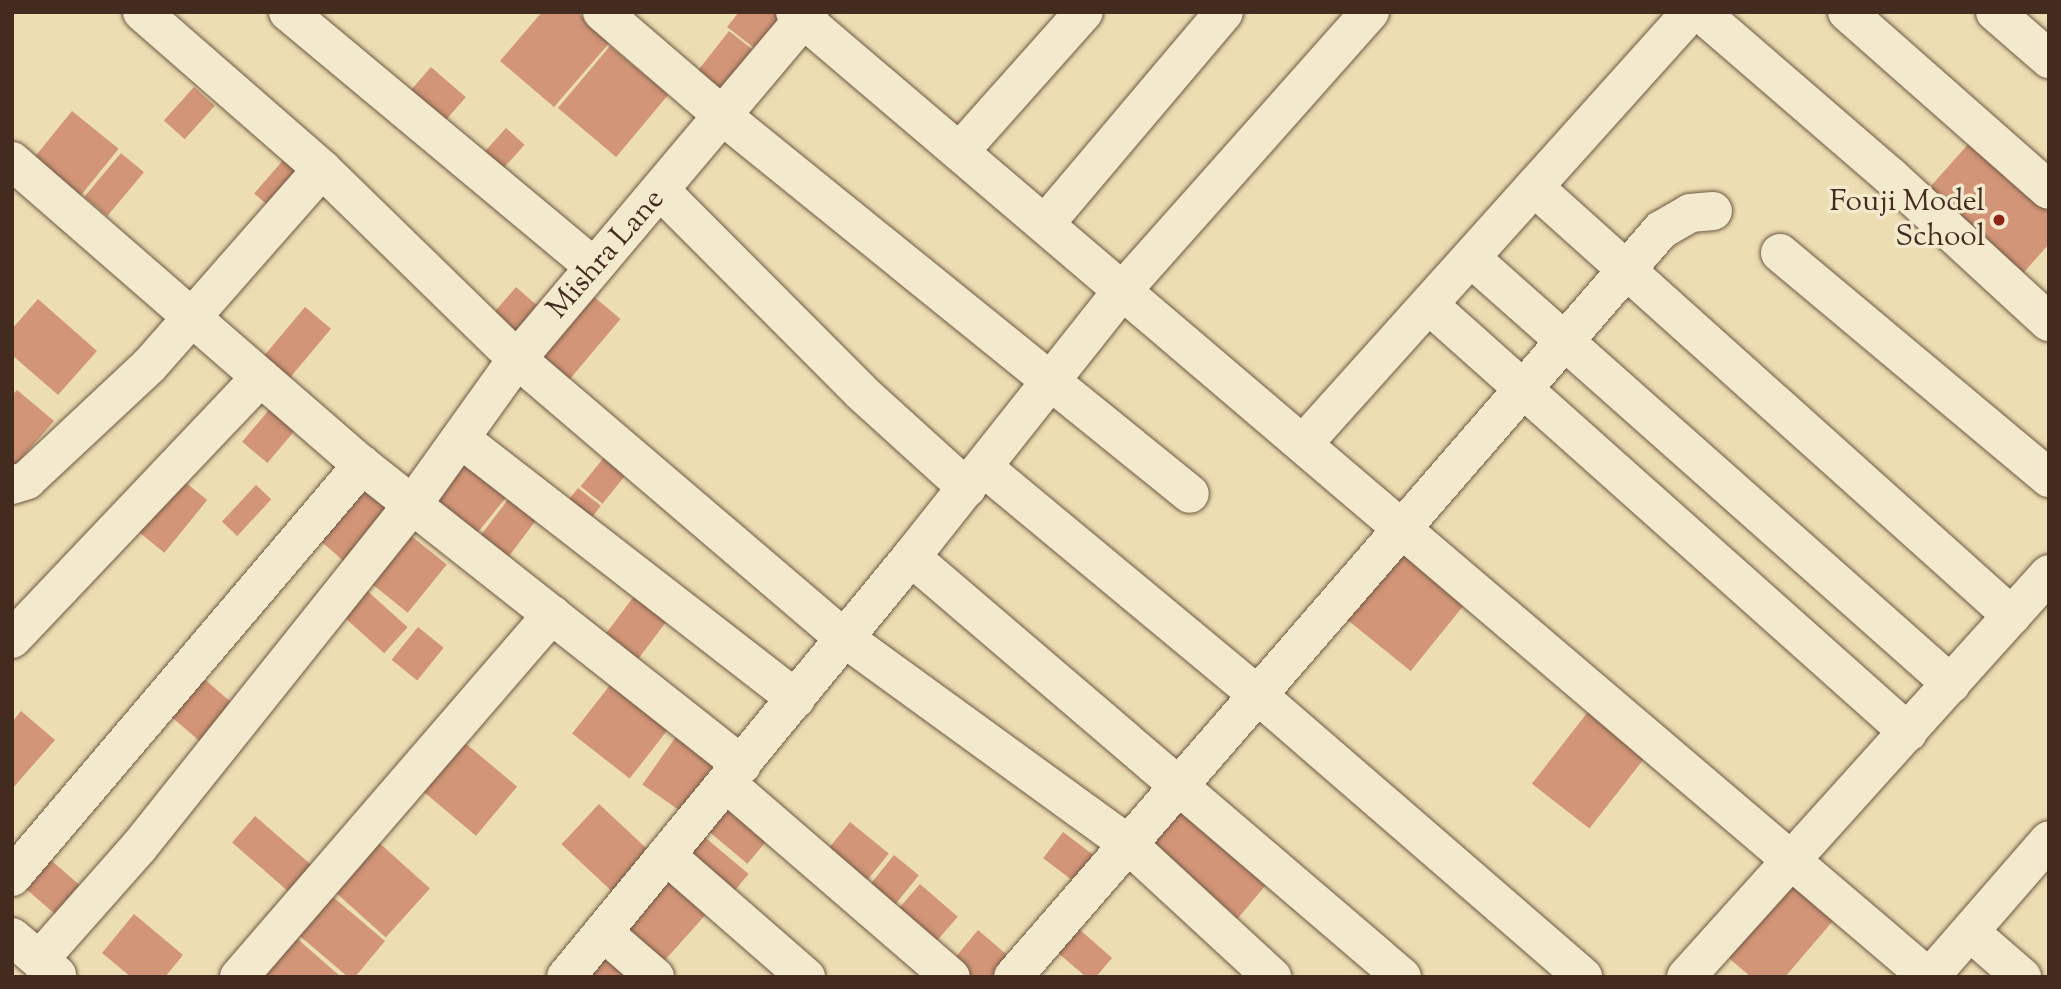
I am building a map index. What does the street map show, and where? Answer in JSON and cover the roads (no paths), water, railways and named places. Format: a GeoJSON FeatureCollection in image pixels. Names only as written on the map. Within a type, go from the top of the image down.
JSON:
{"type":"FeatureCollection","features":[{"type":"Feature","properties":{"kind":"street"},"geometry":{"type":"LineString","coordinates":[[142,12],[322,169],[517,359],[843,637],[1129,845],[1272,977]]}},
{"type":"Feature","properties":{"kind":"street"},"geometry":{"type":"LineString","coordinates":[[288,12],[593,267]]}},
{"type":"Feature","properties":{"kind":"street"},"geometry":{"type":"LineString","coordinates":[[602,12],[724,117],[1190,494]]}},
{"type":"Feature","properties":{"kind":"street"},"geometry":{"type":"LineString","coordinates":[[960,151],[1084,12]]}},
{"type":"Feature","properties":{"kind":"street"},"geometry":{"type":"LineString","coordinates":[[1045,224],[1224,12]]}},
{"type":"Feature","properties":{"kind":"street"},"geometry":{"type":"LineString","coordinates":[[566,977],[796,699],[1123,290],[1370,12]]}},
{"type":"Feature","properties":{"kind":"street"},"geometry":{"type":"LineString","coordinates":[[1303,444],[1691,12]]}},
{"type":"Feature","properties":{"kind":"street"},"geometry":{"type":"LineString","coordinates":[[1700,12],[1890,176],[2049,322]]}},
{"type":"Feature","properties":{"kind":"street"},"geometry":{"type":"LineString","coordinates":[[1847,12],[2049,190]]}},
{"type":"Feature","properties":{"kind":"street"},"geometry":{"type":"LineString","coordinates":[[1995,12],[2049,59]]}},
{"type":"Feature","properties":{"kind":"street"},"geometry":{"type":"LineString","coordinates":[[803,15],[1929,977],[2047,846]]}},
{"type":"Feature","properties":{"kind":"street","name":"Mishra Lane"},"geometry":{"type":"LineString","coordinates":[[36,958],[139,847],[414,504],[517,359],[593,267],[662,192],[803,15]]}},
{"type":"Feature","properties":{"kind":"street"},"geometry":{"type":"LineString","coordinates":[[12,161],[362,465],[552,615],[734,774],[951,977]]}},
{"type":"Feature","properties":{"kind":"street"},"geometry":{"type":"LineString","coordinates":[[12,485],[27,480],[149,366],[322,169]]}},
{"type":"Feature","properties":{"kind":"street"},"geometry":{"type":"LineString","coordinates":[[1534,187],[2012,616]]}},
{"type":"Feature","properties":{"kind":"street"},"geometry":{"type":"LineString","coordinates":[[662,192],[861,392],[1259,696],[1583,977]]}},
{"type":"Feature","properties":{"kind":"street"},"geometry":{"type":"LineString","coordinates":[[1013,977],[1405,530],[1661,230],[1690,213],[1713,211]]}},
{"type":"Feature","properties":{"kind":"street"},"geometry":{"type":"LineString","coordinates":[[1780,253],[2049,478]]}},
{"type":"Feature","properties":{"kind":"street"},"geometry":{"type":"LineString","coordinates":[[1471,258],[1951,684]]}},
{"type":"Feature","properties":{"kind":"street"},"geometry":{"type":"LineString","coordinates":[[1429,305],[1908,732]]}},
{"type":"Feature","properties":{"kind":"street"},"geometry":{"type":"LineString","coordinates":[[12,639],[261,377]]}},
{"type":"Feature","properties":{"kind":"street"},"geometry":{"type":"LineString","coordinates":[[461,439],[796,699]]}},
{"type":"Feature","properties":{"kind":"street"},"geometry":{"type":"LineString","coordinates":[[12,877],[362,465]]}},
{"type":"Feature","properties":{"kind":"street"},"geometry":{"type":"LineString","coordinates":[[911,557],[1178,789],[1402,977]]}},
{"type":"Feature","properties":{"kind":"street"},"geometry":{"type":"LineString","coordinates":[[1686,977],[1788,859],[1908,732],[2049,574]]}},
{"type":"Feature","properties":{"kind":"street"},"geometry":{"type":"LineString","coordinates":[[239,977],[552,615]]}},
{"type":"Feature","properties":{"kind":"street"},"geometry":{"type":"LineString","coordinates":[[666,855],[806,977]]}},
{"type":"Feature","properties":{"kind":"street"},"geometry":{"type":"LineString","coordinates":[[603,932],[655,977]]}},
{"type":"Feature","properties":{"kind":"street"},"geometry":{"type":"LineString","coordinates":[[1970,932],[2022,977]]}},
{"type":"Feature","properties":{"kind":"place","name":"Fouji Model School"},"geometry":{"type":"Point","coordinates":[1999,220]}}]}
